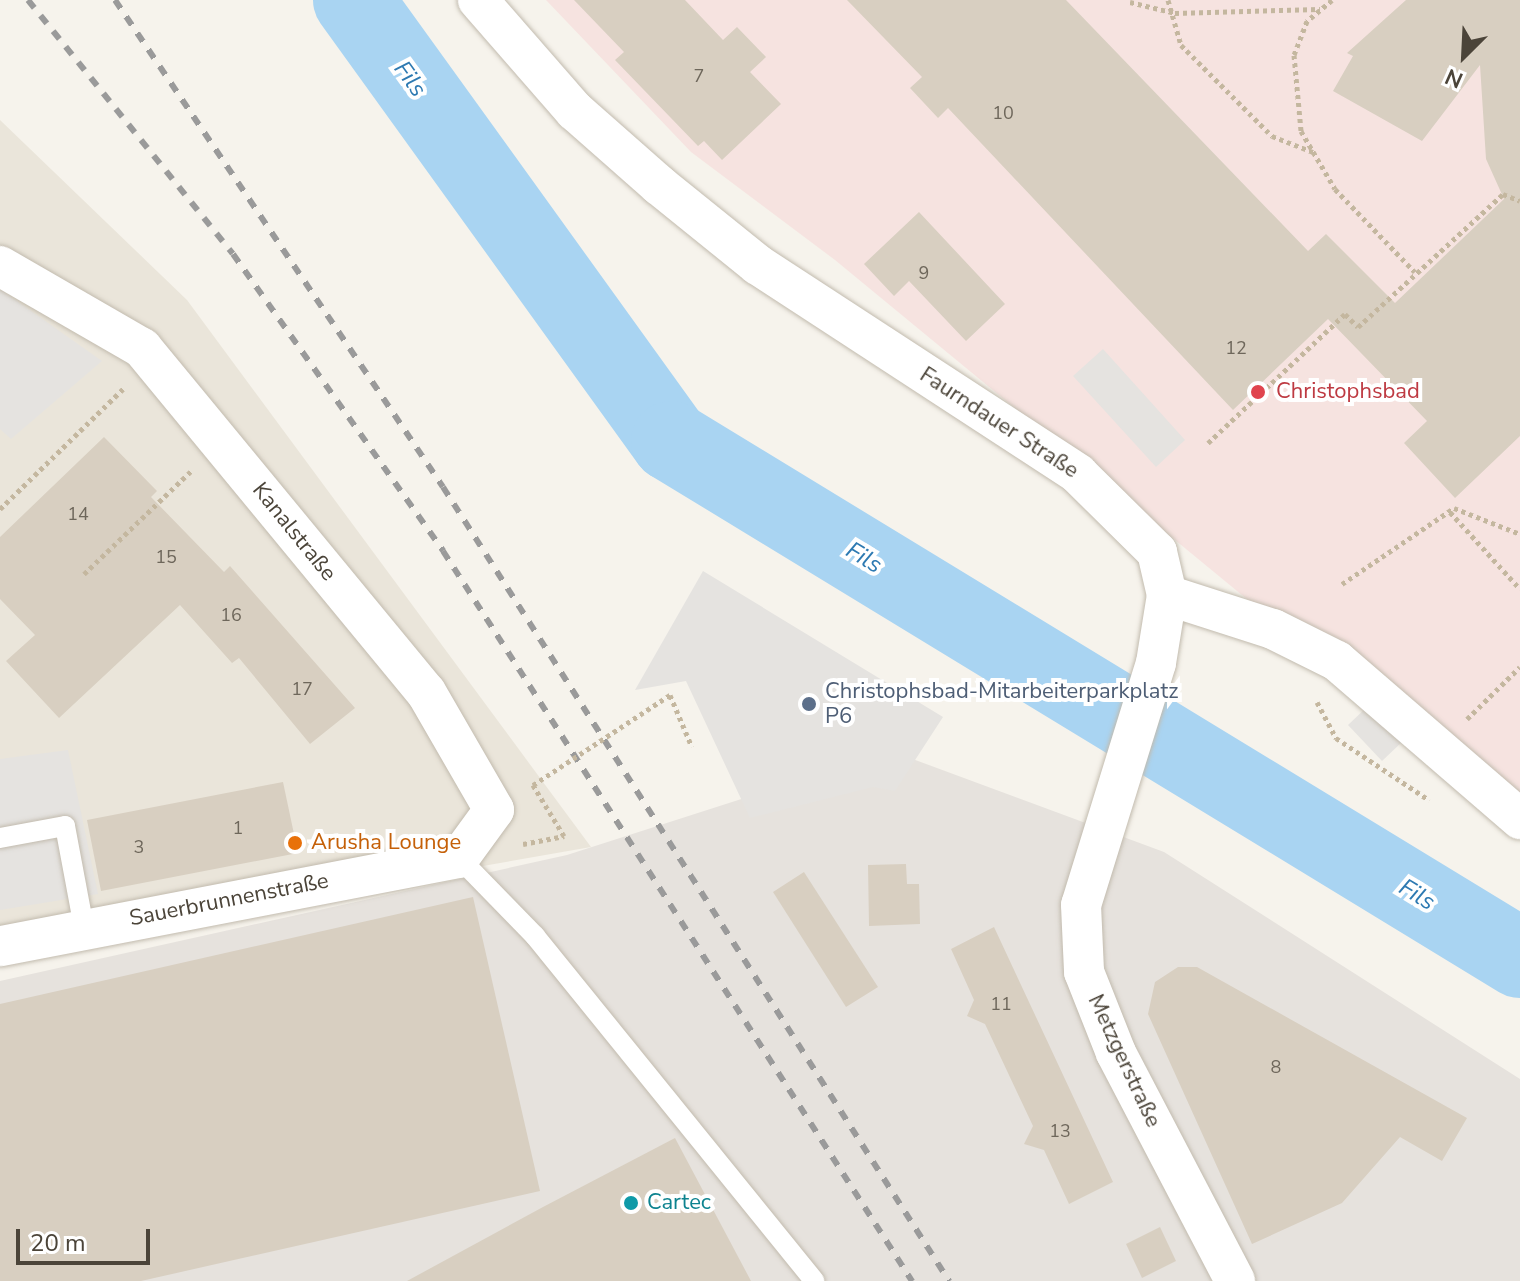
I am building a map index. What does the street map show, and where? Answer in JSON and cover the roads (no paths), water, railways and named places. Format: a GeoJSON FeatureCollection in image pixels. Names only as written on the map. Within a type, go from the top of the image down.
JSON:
{"type":"FeatureCollection","features":[{"type":"Feature","properties":{"kind":"street","name":"Faurndauer Straße"},"geometry":{"type":"LineString","coordinates":[[478,0],[575,111],[758,265],[1110,501],[1157,552],[1167,595]]}},
{"type":"Feature","properties":{"kind":"street","name":"Kanalstraße"},"geometry":{"type":"LineString","coordinates":[[0,266],[153,360],[426,692],[494,810],[459,858]]}},
{"type":"Feature","properties":{"kind":"street","name":"Metzgerstraße"},"geometry":{"type":"LineString","coordinates":[[1167,595],[1156,663],[1081,905],[1084,972],[1116,1053],[1235,1281]]}},
{"type":"Feature","properties":{"kind":"street"},"geometry":{"type":"LineString","coordinates":[[1167,595],[1273,629],[1337,661],[1520,819]]}},
{"type":"Feature","properties":{"kind":"street","name":"Sauerbrunnenstraße"},"geometry":{"type":"LineString","coordinates":[[0,946],[459,858]]}},
{"type":"Feature","properties":{"kind":"lane"},"geometry":{"type":"LineString","coordinates":[[0,838],[65,826],[84,928]]}},
{"type":"Feature","properties":{"kind":"lane"},"geometry":{"type":"LineString","coordinates":[[459,858],[535,936],[814,1281]]}},
{"type":"Feature","properties":{"kind":"waterway","name":"Fils"},"geometry":{"type":"LineString","coordinates":[[353,0],[671,441],[1520,958]]}},
{"type":"Feature","properties":{"kind":"railway"},"geometry":{"type":"LineString","coordinates":[[28,0],[233,254],[443,551],[912,1281]]}},
{"type":"Feature","properties":{"kind":"railway"},"geometry":{"type":"LineString","coordinates":[[115,0],[443,487],[949,1281]]}},
{"type":"Feature","properties":{"kind":"place","name":"Christophsbad"},"geometry":{"type":"Point","coordinates":[1258,392]}},
{"type":"Feature","properties":{"kind":"place","name":"Christophsbad-Mitarbeiterparkplatz P6"},"geometry":{"type":"Point","coordinates":[809,704]}},
{"type":"Feature","properties":{"kind":"place","name":"Arusha Lounge"},"geometry":{"type":"Point","coordinates":[295,843]}},
{"type":"Feature","properties":{"kind":"place","name":"Cartec"},"geometry":{"type":"Point","coordinates":[631,1203]}}]}
